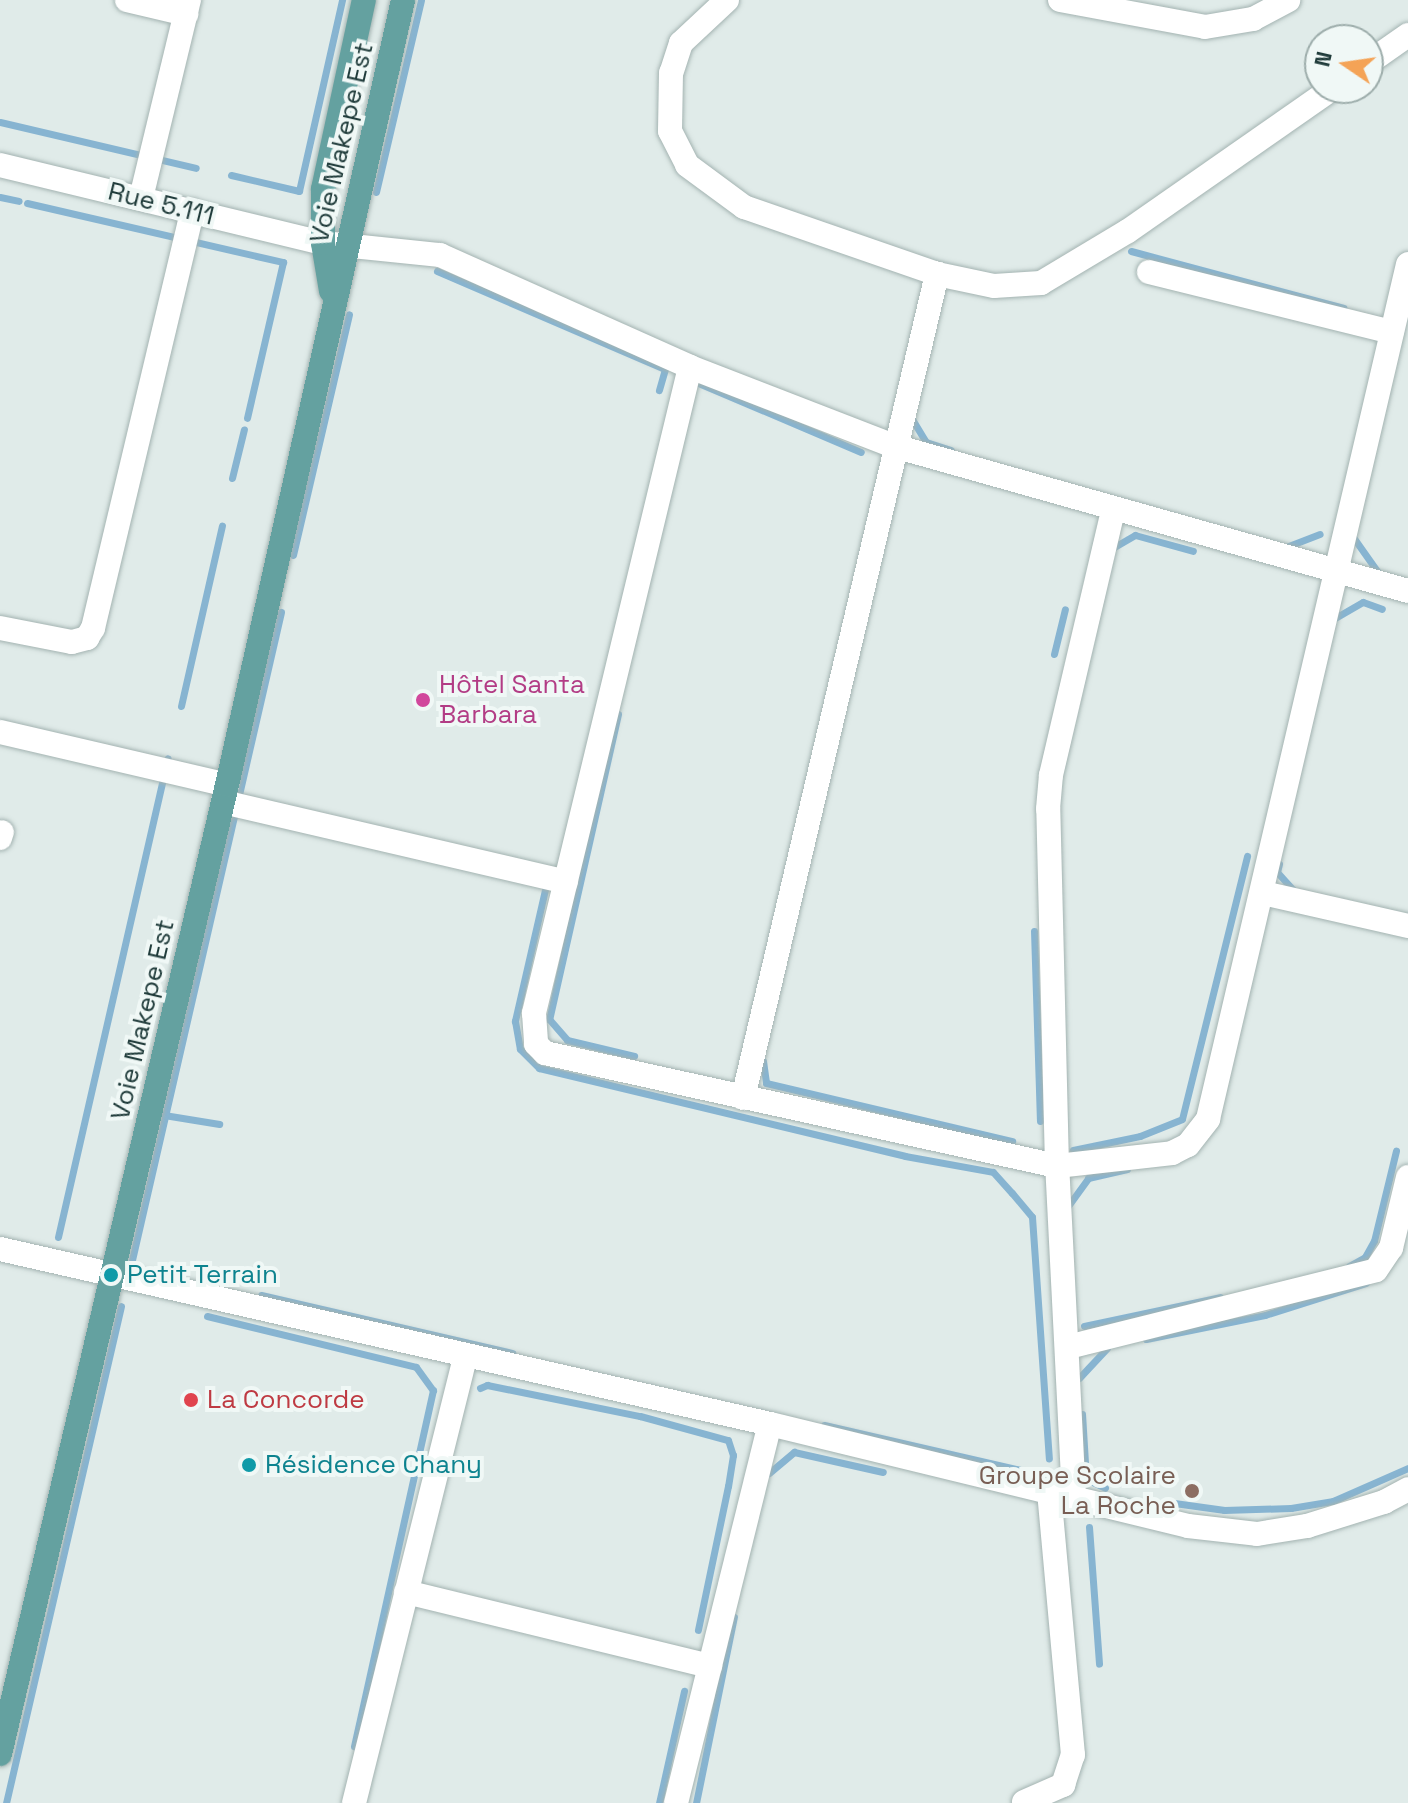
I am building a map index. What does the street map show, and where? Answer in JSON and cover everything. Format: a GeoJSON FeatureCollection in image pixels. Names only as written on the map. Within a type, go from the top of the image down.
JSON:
{"type":"FeatureCollection","features":[{"type":"Feature","properties":{"kind":"main road","name":"Voie Makepe Est"},"geometry":{"type":"LineString","coordinates":[[333,297],[323,243],[323,189],[364,0]]}},
{"type":"Feature","properties":{"kind":"main road","name":"Voie Makepe Est"},"geometry":{"type":"LineString","coordinates":[[0,1754],[225,793],[333,297],[348,247],[403,0]]}},
{"type":"Feature","properties":{"kind":"street"},"geometry":{"type":"LineString","coordinates":[[127,0],[188,7],[141,198]]}},
{"type":"Feature","properties":{"kind":"street"},"geometry":{"type":"LineString","coordinates":[[727,0],[681,43],[671,73],[670,131],[687,165],[744,207],[937,274],[1016,289],[1041,283],[1128,231],[1310,104]]}},
{"type":"Feature","properties":{"kind":"street"},"geometry":{"type":"LineString","coordinates":[[1060,0],[1205,27],[1253,19],[1288,0]]}},
{"type":"Feature","properties":{"kind":"street"},"geometry":{"type":"LineString","coordinates":[[1384,52],[1408,35]]}},
{"type":"Feature","properties":{"kind":"street","name":"Rue 5.111"},"geometry":{"type":"LineString","coordinates":[[0,165],[323,243],[440,255],[690,367],[894,446],[1408,591]]}},
{"type":"Feature","properties":{"kind":"street"},"geometry":{"type":"LineString","coordinates":[[0,628],[72,642],[87,638],[93,628],[192,211]]}},
{"type":"Feature","properties":{"kind":"street"},"geometry":{"type":"LineString","coordinates":[[690,367],[534,1013],[536,1044],[545,1053],[1057,1166],[1172,1153],[1200,1134],[1263,893],[1408,264]]}},
{"type":"Feature","properties":{"kind":"street"},"geometry":{"type":"LineString","coordinates":[[1149,272],[1392,332]]}},
{"type":"Feature","properties":{"kind":"street"},"geometry":{"type":"LineString","coordinates":[[743,1098],[894,446],[937,274]]}},
{"type":"Feature","properties":{"kind":"street"},"geometry":{"type":"LineString","coordinates":[[1074,1498],[1057,1166],[1051,775],[1113,510]]}},
{"type":"Feature","properties":{"kind":"street"},"geometry":{"type":"LineString","coordinates":[[0,732],[566,882]]}},
{"type":"Feature","properties":{"kind":"street"},"geometry":{"type":"LineString","coordinates":[[1263,893],[1408,926]]}},
{"type":"Feature","properties":{"kind":"street"},"geometry":{"type":"LineString","coordinates":[[1068,1347],[1376,1270],[1391,1248],[1408,1177]]}},
{"type":"Feature","properties":{"kind":"street"},"geometry":{"type":"LineString","coordinates":[[0,1249],[770,1424],[1188,1526],[1257,1534],[1307,1526],[1384,1502],[1408,1489]]}},
{"type":"Feature","properties":{"kind":"street"},"geometry":{"type":"LineString","coordinates":[[354,1803],[465,1357]]}},
{"type":"Feature","properties":{"kind":"street"},"geometry":{"type":"LineString","coordinates":[[676,1803],[770,1424]]}},
{"type":"Feature","properties":{"kind":"street"},"geometry":{"type":"LineString","coordinates":[[1024,1802],[1063,1785],[1073,1755],[1049,1492]]}},
{"type":"Feature","properties":{"kind":"street"},"geometry":{"type":"LineString","coordinates":[[406,1592],[710,1666]]}},
{"type":"Feature","properties":{"kind":"waterway"},"geometry":{"type":"LineString","coordinates":[[231,175],[299,191],[342,0]]}},
{"type":"Feature","properties":{"kind":"waterway"},"geometry":{"type":"LineString","coordinates":[[376,192],[421,0]]}},
{"type":"Feature","properties":{"kind":"waterway"},"geometry":{"type":"LineString","coordinates":[[0,122],[196,168]]}},
{"type":"Feature","properties":{"kind":"waterway"},"geometry":{"type":"LineString","coordinates":[[0,197],[19,201]]}},
{"type":"Feature","properties":{"kind":"waterway"},"geometry":{"type":"LineString","coordinates":[[27,203],[283,262],[247,418]]}},
{"type":"Feature","properties":{"kind":"waterway"},"geometry":{"type":"LineString","coordinates":[[1131,251],[1343,308]]}},
{"type":"Feature","properties":{"kind":"waterway"},"geometry":{"type":"LineString","coordinates":[[437,271],[665,369],[659,390]]}},
{"type":"Feature","properties":{"kind":"waterway"},"geometry":{"type":"LineString","coordinates":[[293,555],[349,314]]}},
{"type":"Feature","properties":{"kind":"waterway"},"geometry":{"type":"LineString","coordinates":[[693,386],[696,382],[861,452]]}},
{"type":"Feature","properties":{"kind":"waterway"},"geometry":{"type":"LineString","coordinates":[[912,419],[926,442],[951,450]]}},
{"type":"Feature","properties":{"kind":"waterway"},"geometry":{"type":"LineString","coordinates":[[232,478],[244,429]]}},
{"type":"Feature","properties":{"kind":"waterway"},"geometry":{"type":"LineString","coordinates":[[181,706],[222,526]]}},
{"type":"Feature","properties":{"kind":"waterway"},"geometry":{"type":"LineString","coordinates":[[1286,547],[1320,534]]}},
{"type":"Feature","properties":{"kind":"waterway"},"geometry":{"type":"LineString","coordinates":[[1109,550],[1135,535],[1193,551]]}},
{"type":"Feature","properties":{"kind":"waterway"},"geometry":{"type":"LineString","coordinates":[[1353,537],[1377,571]]}},
{"type":"Feature","properties":{"kind":"waterway"},"geometry":{"type":"LineString","coordinates":[[1335,618],[1363,602],[1382,609]]}},
{"type":"Feature","properties":{"kind":"waterway"},"geometry":{"type":"LineString","coordinates":[[1054,654],[1065,609]]}},
{"type":"Feature","properties":{"kind":"waterway"},"geometry":{"type":"LineString","coordinates":[[132,1260],[281,612]]}},
{"type":"Feature","properties":{"kind":"waterway"},"geometry":{"type":"LineString","coordinates":[[618,714],[549,1019],[567,1040],[634,1056]]}},
{"type":"Feature","properties":{"kind":"waterway"},"geometry":{"type":"LineString","coordinates":[[58,1237],[168,758]]}},
{"type":"Feature","properties":{"kind":"waterway"},"geometry":{"type":"LineString","coordinates":[[1073,1150],[1140,1136],[1182,1119],[1247,856]]}},
{"type":"Feature","properties":{"kind":"waterway"},"geometry":{"type":"LineString","coordinates":[[1279,864],[1277,872],[1295,892]]}},
{"type":"Feature","properties":{"kind":"waterway"},"geometry":{"type":"LineString","coordinates":[[547,881],[515,1021],[520,1049],[539,1068],[905,1156],[993,1172],[1012,1193],[1032,1217],[1049,1458]]}},
{"type":"Feature","properties":{"kind":"waterway"},"geometry":{"type":"LineString","coordinates":[[1034,931],[1040,1121]]}},
{"type":"Feature","properties":{"kind":"waterway"},"geometry":{"type":"LineString","coordinates":[[763,1061],[766,1083],[1012,1141]]}},
{"type":"Feature","properties":{"kind":"waterway"},"geometry":{"type":"LineString","coordinates":[[164,1115],[219,1124]]}},
{"type":"Feature","properties":{"kind":"waterway"},"geometry":{"type":"LineString","coordinates":[[1349,1266],[1365,1257],[1374,1241],[1396,1151]]}},
{"type":"Feature","properties":{"kind":"waterway"},"geometry":{"type":"LineString","coordinates":[[1068,1206],[1088,1178],[1127,1169]]}},
{"type":"Feature","properties":{"kind":"waterway"},"geometry":{"type":"LineString","coordinates":[[1146,1339],[1265,1315],[1366,1283]]}},
{"type":"Feature","properties":{"kind":"waterway"},"geometry":{"type":"LineString","coordinates":[[261,1295],[512,1353]]}},
{"type":"Feature","properties":{"kind":"waterway"},"geometry":{"type":"LineString","coordinates":[[1084,1326],[1220,1297]]}},
{"type":"Feature","properties":{"kind":"waterway"},"geometry":{"type":"LineString","coordinates":[[6,1803],[121,1306]]}},
{"type":"Feature","properties":{"kind":"waterway"},"geometry":{"type":"LineString","coordinates":[[207,1316],[416,1367],[433,1390],[354,1746]]}},
{"type":"Feature","properties":{"kind":"waterway"},"geometry":{"type":"LineString","coordinates":[[1079,1378],[1107,1348]]}},
{"type":"Feature","properties":{"kind":"waterway"},"geometry":{"type":"LineString","coordinates":[[480,1388],[487,1385],[640,1416],[728,1440],[733,1455],[698,1630]]}},
{"type":"Feature","properties":{"kind":"waterway"},"geometry":{"type":"LineString","coordinates":[[1082,1414],[1086,1479],[1105,1488]]}},
{"type":"Feature","properties":{"kind":"waterway"},"geometry":{"type":"LineString","coordinates":[[824,1425],[1025,1471]]}},
{"type":"Feature","properties":{"kind":"waterway"},"geometry":{"type":"LineString","coordinates":[[769,1473],[794,1452],[883,1472]]}},
{"type":"Feature","properties":{"kind":"waterway"},"geometry":{"type":"LineString","coordinates":[[1167,1502],[1224,1510],[1291,1508],[1333,1501],[1408,1468]]}},
{"type":"Feature","properties":{"kind":"waterway"},"geometry":{"type":"LineString","coordinates":[[1089,1527],[1099,1664]]}},
{"type":"Feature","properties":{"kind":"waterway"},"geometry":{"type":"LineString","coordinates":[[696,1803],[734,1617]]}},
{"type":"Feature","properties":{"kind":"waterway"},"geometry":{"type":"LineString","coordinates":[[659,1803],[684,1691]]}},
{"type":"Feature","properties":{"kind":"place","name":"Hôtel Santa Barbara"},"geometry":{"type":"Point","coordinates":[423,700]}},
{"type":"Feature","properties":{"kind":"place","name":"Petit Terrain"},"geometry":{"type":"Point","coordinates":[111,1275]}},
{"type":"Feature","properties":{"kind":"place","name":"La Concorde"},"geometry":{"type":"Point","coordinates":[191,1400]}},
{"type":"Feature","properties":{"kind":"place","name":"Résidence Chany"},"geometry":{"type":"Point","coordinates":[249,1465]}},
{"type":"Feature","properties":{"kind":"place","name":"Groupe Scolaire La Roche"},"geometry":{"type":"Point","coordinates":[1192,1491]}}]}
